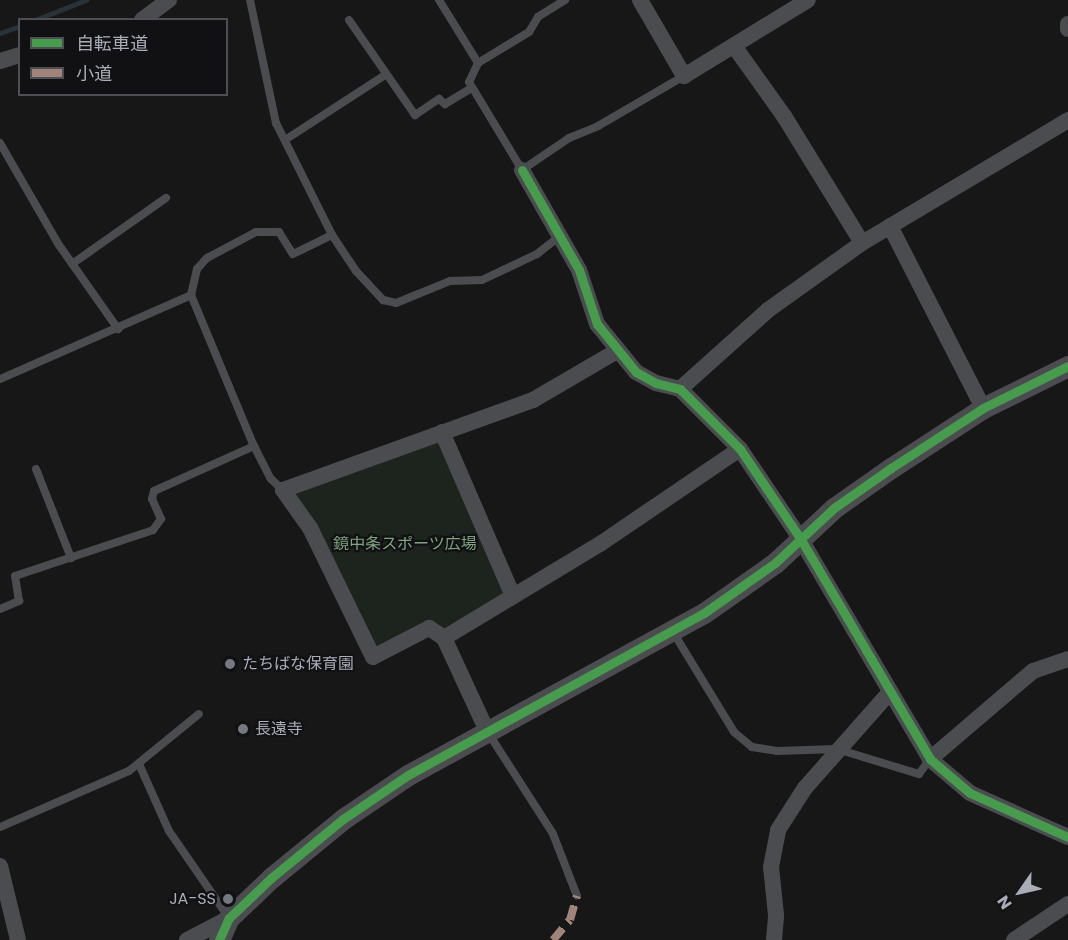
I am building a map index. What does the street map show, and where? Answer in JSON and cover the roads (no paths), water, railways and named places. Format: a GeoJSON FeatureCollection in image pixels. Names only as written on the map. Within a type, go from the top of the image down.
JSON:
{"type":"FeatureCollection","features":[{"type":"Feature","properties":{"kind":"street"},"geometry":{"type":"LineString","coordinates":[[145,18],[169,0]]}},
{"type":"Feature","properties":{"kind":"street"},"geometry":{"type":"LineString","coordinates":[[640,0],[684,76],[808,0]]}},
{"type":"Feature","properties":{"kind":"street"},"geometry":{"type":"LineString","coordinates":[[734,46],[784,116],[862,243]]}},
{"type":"Feature","properties":{"kind":"street"},"geometry":{"type":"LineString","coordinates":[[0,61],[18,56]]}},
{"type":"Feature","properties":{"kind":"street"},"geometry":{"type":"LineString","coordinates":[[680,389],[768,310],[862,243],[1068,120]]}},
{"type":"Feature","properties":{"kind":"street"},"geometry":{"type":"LineString","coordinates":[[522,170],[579,270],[597,324],[616,351],[636,372],[656,383],[680,389],[740,449],[800,538],[889,693],[930,759],[970,793],[1068,837]]}},
{"type":"Feature","properties":{"kind":"street"},"geometry":{"type":"LineString","coordinates":[[890,226],[983,408]]}},
{"type":"Feature","properties":{"kind":"street"},"geometry":{"type":"LineString","coordinates":[[487,731],[444,638],[429,628],[373,657],[310,528],[284,490],[534,400],[616,351]]}},
{"type":"Feature","properties":{"kind":"street"},"geometry":{"type":"LineString","coordinates":[[187,940],[229,918],[271,878],[344,819],[408,775],[672,630],[775,563],[834,508],[983,408],[1068,366]]}},
{"type":"Feature","properties":{"kind":"street"},"geometry":{"type":"LineString","coordinates":[[442,432],[513,596]]}},
{"type":"Feature","properties":{"kind":"street"},"geometry":{"type":"LineString","coordinates":[[444,638],[600,544],[740,449]]}},
{"type":"Feature","properties":{"kind":"street"},"geometry":{"type":"LineString","coordinates":[[930,759],[1033,671],[1068,659]]}},
{"type":"Feature","properties":{"kind":"street"},"geometry":{"type":"LineString","coordinates":[[774,940],[771,867],[778,830],[805,788],[837,749],[889,693]]}},
{"type":"Feature","properties":{"kind":"street"},"geometry":{"type":"LineString","coordinates":[[0,866],[18,940]]}},
{"type":"Feature","properties":{"kind":"street"},"geometry":{"type":"LineString","coordinates":[[1014,940],[1068,904]]}},
{"type":"Feature","properties":{"kind":"street"},"geometry":{"type":"LineString","coordinates":[[219,940],[229,918]]}},
{"type":"Feature","properties":{"kind":"lane"},"geometry":{"type":"LineString","coordinates":[[250,0],[264,77],[285,140],[332,235],[356,272],[383,300],[396,303],[450,281],[482,280],[537,254],[560,235]]}},
{"type":"Feature","properties":{"kind":"lane"},"geometry":{"type":"LineString","coordinates":[[439,0],[478,63]]}},
{"type":"Feature","properties":{"kind":"lane"},"geometry":{"type":"LineString","coordinates":[[565,0],[538,17],[529,32],[478,63],[469,82],[522,170],[568,138],[598,126],[684,76]]}},
{"type":"Feature","properties":{"kind":"lane"},"geometry":{"type":"LineString","coordinates":[[349,20],[385,75],[415,115],[439,99],[445,104],[472,88]]}},
{"type":"Feature","properties":{"kind":"lane"},"geometry":{"type":"LineString","coordinates":[[285,140],[385,75]]}},
{"type":"Feature","properties":{"kind":"lane"},"geometry":{"type":"LineString","coordinates":[[0,143],[72,264],[118,329]]}},
{"type":"Feature","properties":{"kind":"lane"},"geometry":{"type":"LineString","coordinates":[[72,264],[166,198]]}},
{"type":"Feature","properties":{"kind":"lane"},"geometry":{"type":"LineString","coordinates":[[284,490],[271,479],[254,446],[191,295],[196,269],[207,258],[256,232],[279,232],[293,254],[332,235]]}},
{"type":"Feature","properties":{"kind":"lane"},"geometry":{"type":"LineString","coordinates":[[0,379],[191,295]]}},
{"type":"Feature","properties":{"kind":"lane"},"geometry":{"type":"LineString","coordinates":[[0,609],[19,601],[15,576],[153,530],[161,519],[152,499],[154,491],[254,446]]}},
{"type":"Feature","properties":{"kind":"lane"},"geometry":{"type":"LineString","coordinates":[[36,469],[71,558]]}},
{"type":"Feature","properties":{"kind":"lane"},"geometry":{"type":"LineString","coordinates":[[672,630],[734,732],[752,747],[777,751],[837,749],[919,774],[930,759]]}},
{"type":"Feature","properties":{"kind":"lane"},"geometry":{"type":"LineString","coordinates":[[0,827],[139,764],[199,714]]}},
{"type":"Feature","properties":{"kind":"lane"},"geometry":{"type":"LineString","coordinates":[[487,731],[554,834],[577,896]]}},
{"type":"Feature","properties":{"kind":"lane"},"geometry":{"type":"LineString","coordinates":[[139,764],[169,831],[229,918]]}},
{"type":"Feature","properties":{"kind":"waterway"},"geometry":{"type":"LineString","coordinates":[[40,18],[86,0]]}},
{"type":"Feature","properties":{"kind":"waterway"},"geometry":{"type":"LineString","coordinates":[[0,33],[18,27]]}},
{"type":"Feature","properties":{"kind":"place","name":"たちばな保育園"},"geometry":{"type":"Point","coordinates":[230,664]}},
{"type":"Feature","properties":{"kind":"place","name":"長遠寺"},"geometry":{"type":"Point","coordinates":[243,729]}},
{"type":"Feature","properties":{"kind":"place","name":"JA-SS"},"geometry":{"type":"Point","coordinates":[228,899]}},
{"type":"Feature","properties":{"kind":"park label","name":"鏡中条スポーツ広場"},"geometry":{"type":"Point","coordinates":[405,544]}}]}
